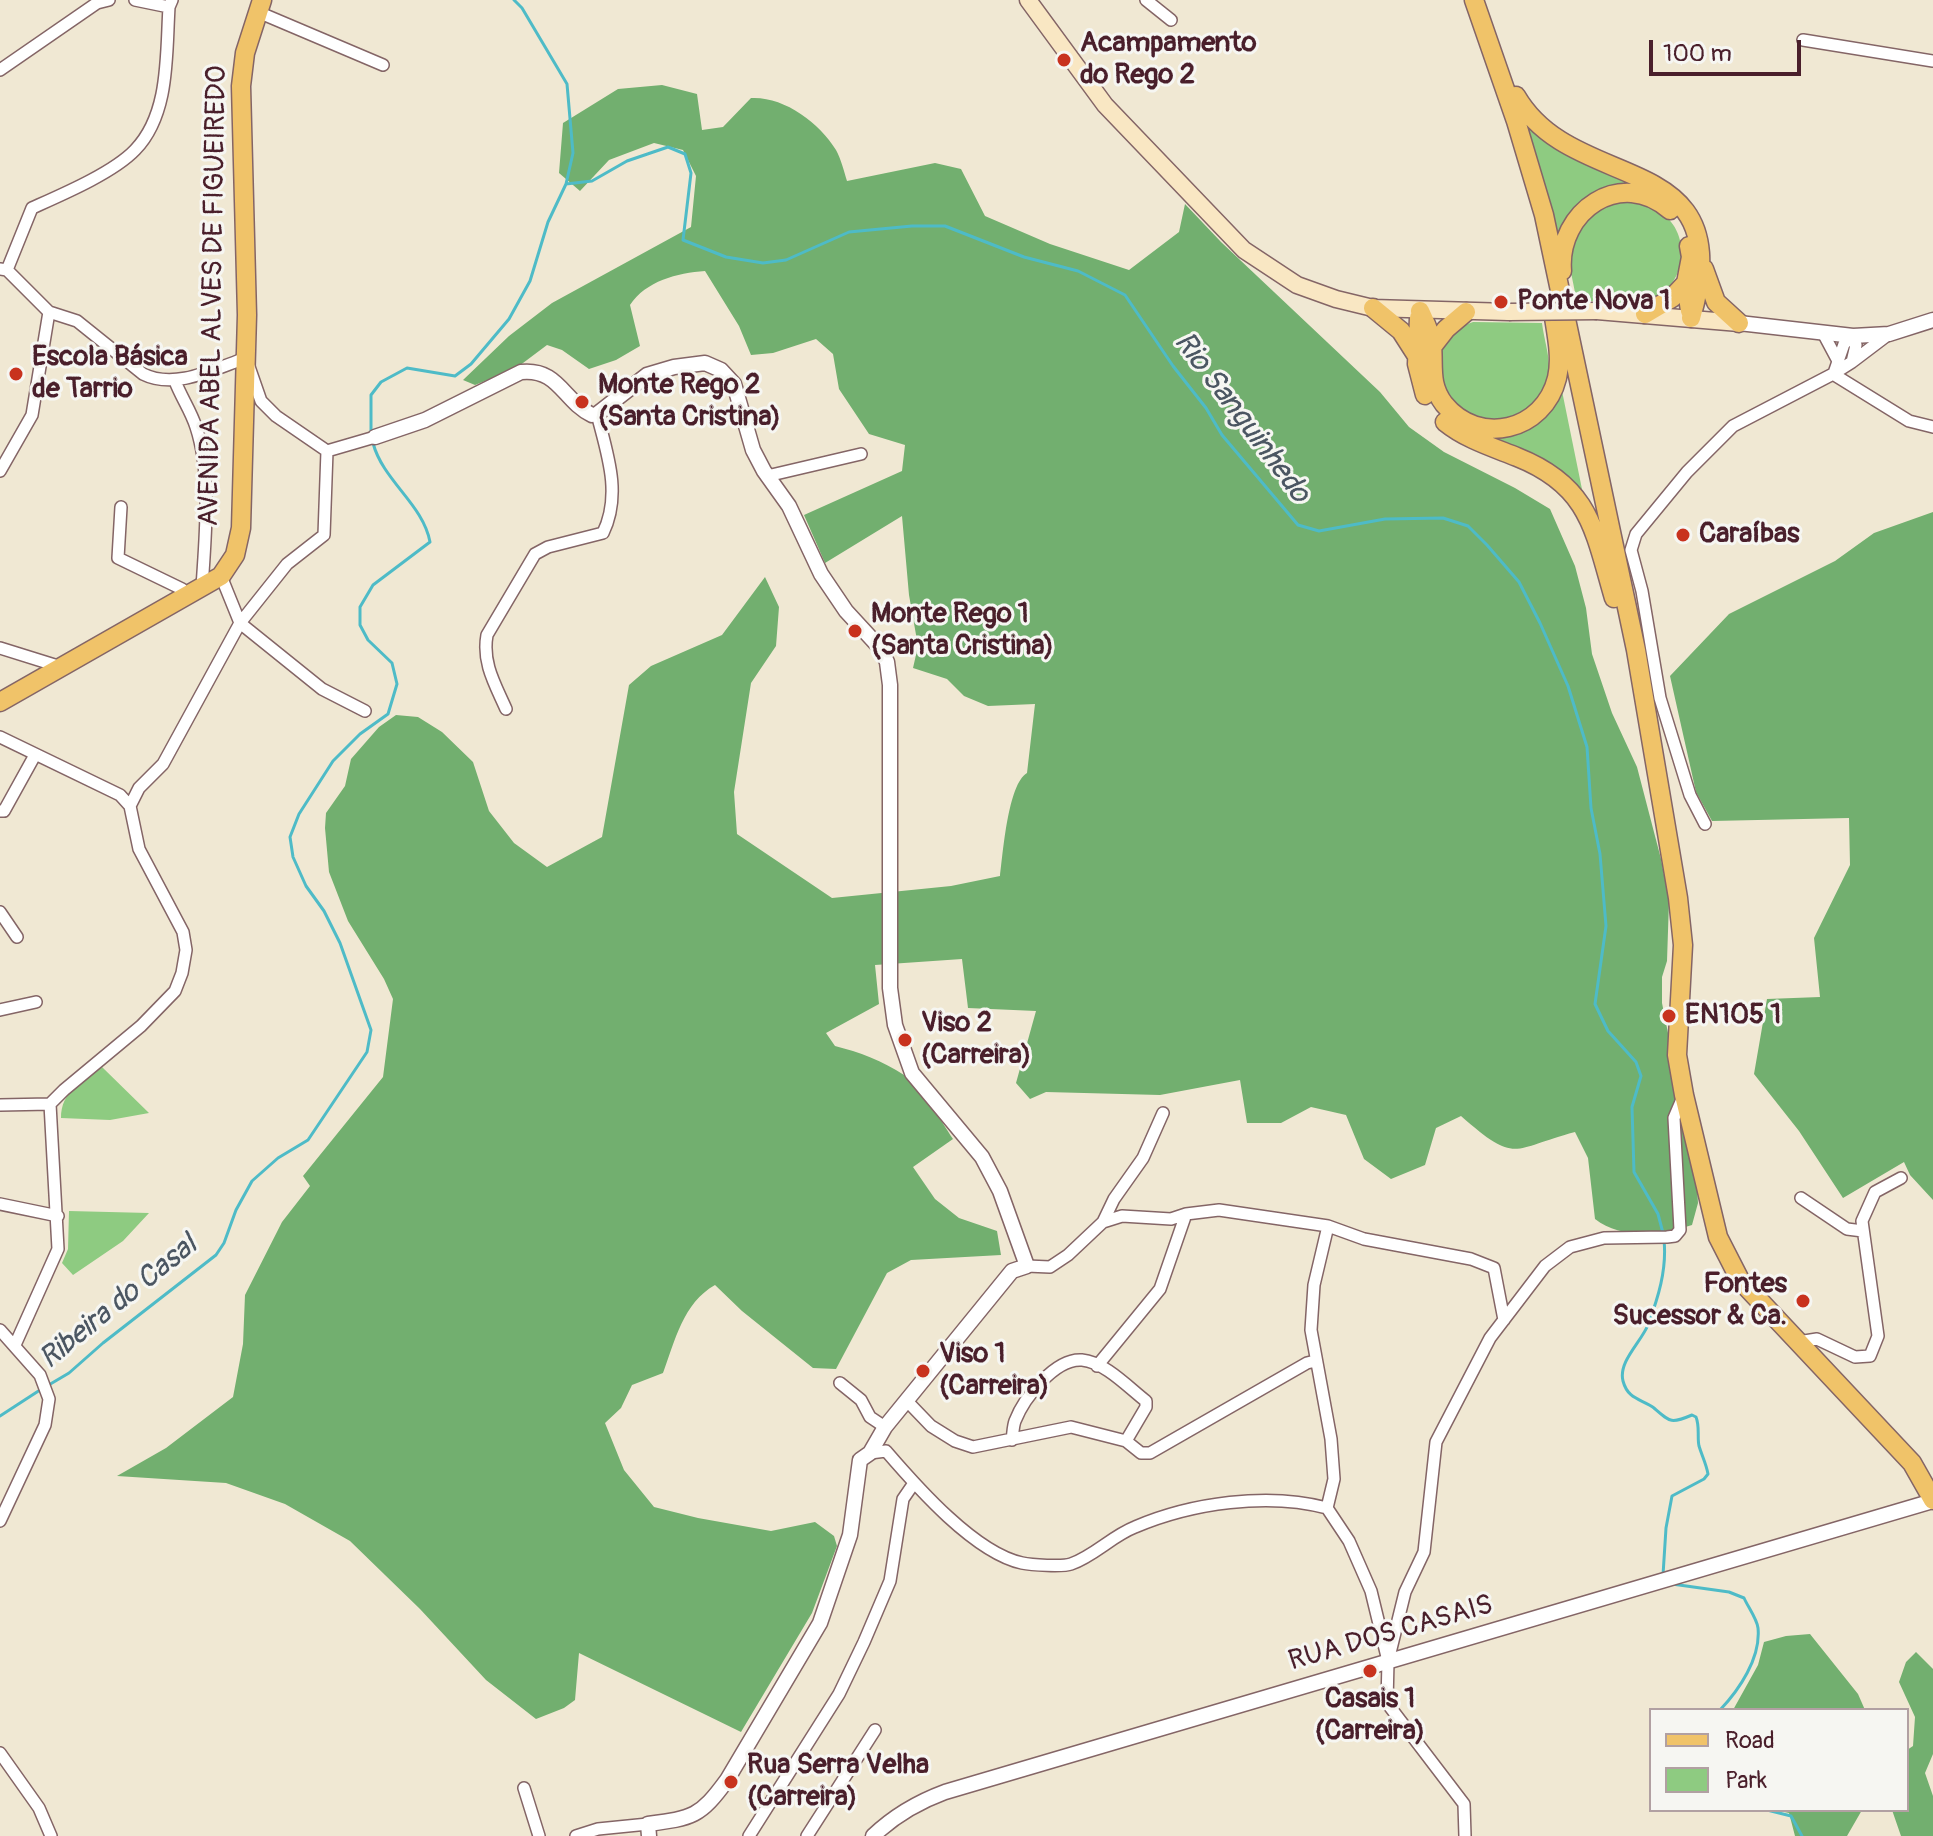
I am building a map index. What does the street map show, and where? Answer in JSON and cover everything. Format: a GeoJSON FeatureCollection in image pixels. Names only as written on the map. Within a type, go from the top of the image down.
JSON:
{"type":"FeatureCollection","features":[{"type":"Feature","properties":{"kind":"main road"},"geometry":{"type":"LineString","coordinates":[[1028,0],[1105,105],[1244,250],[1297,285],[1373,308],[1466,312],[1597,311],[1739,323]]}},
{"type":"Feature","properties":{"kind":"main road"},"geometry":{"type":"LineString","coordinates":[[1373,308],[1424,351],[1435,390],[1452,413],[1480,428],[1504,429],[1528,421],[1551,397],[1559,366],[1556,329],[1536,217],[1497,90],[1465,0]]}},
{"type":"Feature","properties":{"kind":"main road"},"geometry":{"type":"LineString","coordinates":[[1474,0],[1525,113],[1549,135],[1656,186],[1675,199],[1697,230],[1702,263],[1698,296],[1691,318]]}},
{"type":"Feature","properties":{"kind":"main road"},"geometry":{"type":"LineString","coordinates":[[1474,0],[1516,121],[1544,215],[1636,650],[1656,781]]}},
{"type":"Feature","properties":{"kind":"main road","name":"AVENIDA ABEL ALVES DE FIGUEIREDO"},"geometry":{"type":"LineString","coordinates":[[221,576],[235,555],[241,528],[246,358],[241,86],[245,53],[260,6]]}},
{"type":"Feature","properties":{"kind":"main road"},"geometry":{"type":"LineString","coordinates":[[1573,353],[1562,267],[1563,251],[1574,220],[1602,198],[1629,193],[1653,199],[1668,207],[1678,220],[1689,244],[1691,257],[1686,283],[1691,318]]}},
{"type":"Feature","properties":{"kind":"main road"},"geometry":{"type":"LineString","coordinates":[[1702,263],[1716,302],[1739,323]]}},
{"type":"Feature","properties":{"kind":"main road"},"geometry":{"type":"LineString","coordinates":[[1645,314],[1672,298],[1686,283]]}},
{"type":"Feature","properties":{"kind":"main road"},"geometry":{"type":"LineString","coordinates":[[1420,311],[1427,325],[1424,393],[1442,420],[1466,436],[1540,466],[1556,476],[1580,502],[1594,529],[1618,613]]}},
{"type":"Feature","properties":{"kind":"main road"},"geometry":{"type":"LineString","coordinates":[[1424,351],[1466,312]]}},
{"type":"Feature","properties":{"kind":"main road"},"geometry":{"type":"LineString","coordinates":[[1556,329],[1566,359],[1677,889],[1683,945],[1677,1055],[1718,1237],[1740,1280],[1912,1463],[1933,1500]]}},
{"type":"Feature","properties":{"kind":"main road"},"geometry":{"type":"LineString","coordinates":[[0,702],[221,576]]}},
{"type":"Feature","properties":{"kind":"street"},"geometry":{"type":"LineString","coordinates":[[0,70],[97,3],[109,0]]}},
{"type":"Feature","properties":{"kind":"street"},"geometry":{"type":"LineString","coordinates":[[135,0],[170,4],[165,80],[152,128],[134,152],[86,183],[32,208],[4,270],[49,312],[77,321],[143,374],[155,380],[175,381],[246,358],[261,401],[276,416],[327,451]]}},
{"type":"Feature","properties":{"kind":"street"},"geometry":{"type":"LineString","coordinates":[[1146,0],[1171,20]]}},
{"type":"Feature","properties":{"kind":"street"},"geometry":{"type":"LineString","coordinates":[[260,6],[383,65]]}},
{"type":"Feature","properties":{"kind":"street"},"geometry":{"type":"LineString","coordinates":[[1803,40],[1933,61]]}},
{"type":"Feature","properties":{"kind":"street"},"geometry":{"type":"LineString","coordinates":[[0,471],[32,415],[49,312]]}},
{"type":"Feature","properties":{"kind":"street"},"geometry":{"type":"LineString","coordinates":[[1739,323],[1853,336],[1889,334],[1933,320]]}},
{"type":"Feature","properties":{"kind":"street"},"geometry":{"type":"LineString","coordinates":[[1823,333],[1836,368],[1909,421],[1932,425]]}},
{"type":"Feature","properties":{"kind":"street"},"geometry":{"type":"LineString","coordinates":[[1705,824],[1690,795],[1660,698],[1642,591],[1631,550],[1636,534],[1687,472],[1733,426],[1852,362],[1889,334]]}},
{"type":"Feature","properties":{"kind":"street"},"geometry":{"type":"LineString","coordinates":[[1852,362],[1856,345],[1853,336]]}},
{"type":"Feature","properties":{"kind":"street"},"geometry":{"type":"LineString","coordinates":[[1836,368],[1844,344],[1853,336]]}},
{"type":"Feature","properties":{"kind":"street"},"geometry":{"type":"LineString","coordinates":[[327,451],[425,420],[521,372],[536,371],[553,380],[587,413],[597,414],[647,375],[674,367],[705,363],[721,370],[734,384],[753,450],[767,476],[789,506],[821,574],[846,611],[881,649],[887,662],[890,685],[890,988],[895,1025],[912,1073],[982,1157],[1000,1191],[1027,1266]]}},
{"type":"Feature","properties":{"kind":"street"},"geometry":{"type":"LineString","coordinates":[[121,507],[118,558],[194,593],[206,519],[204,471],[196,427],[175,381]]}},
{"type":"Feature","properties":{"kind":"street"},"geometry":{"type":"LineString","coordinates":[[506,709],[488,669],[484,650],[487,635],[535,554],[548,547],[603,533],[609,520],[611,468],[597,414]]}},
{"type":"Feature","properties":{"kind":"street"},"geometry":{"type":"LineString","coordinates":[[130,806],[139,788],[163,764],[240,623],[287,564],[324,535],[327,451]]}},
{"type":"Feature","properties":{"kind":"street"},"geometry":{"type":"LineString","coordinates":[[767,476],[861,454]]}},
{"type":"Feature","properties":{"kind":"street"},"geometry":{"type":"LineString","coordinates":[[221,576],[240,623],[322,689],[365,711]]}},
{"type":"Feature","properties":{"kind":"street"},"geometry":{"type":"LineString","coordinates":[[0,648],[61,667]]}},
{"type":"Feature","properties":{"kind":"street"},"geometry":{"type":"LineString","coordinates":[[0,737],[120,795],[130,806],[139,849],[183,932],[186,950],[175,991],[150,1017],[50,1104],[0,1105]]}},
{"type":"Feature","properties":{"kind":"street"},"geometry":{"type":"LineString","coordinates":[[0,811],[4,811],[10,803],[35,755]]}},
{"type":"Feature","properties":{"kind":"street"},"geometry":{"type":"LineString","coordinates":[[0,912],[17,937]]}},
{"type":"Feature","properties":{"kind":"street"},"geometry":{"type":"LineString","coordinates":[[0,1010],[36,1002]]}},
{"type":"Feature","properties":{"kind":"street"},"geometry":{"type":"LineString","coordinates":[[1465,1836],[1464,1804],[1387,1703],[1388,1661],[1405,1592],[1424,1552],[1436,1442],[1490,1338],[1545,1266],[1570,1247],[1604,1238],[1675,1236],[1680,1230],[1674,1118],[1684,1095]]}},
{"type":"Feature","properties":{"kind":"street"},"geometry":{"type":"LineString","coordinates":[[15,1345],[58,1249],[50,1104]]}},
{"type":"Feature","properties":{"kind":"street"},"geometry":{"type":"LineString","coordinates":[[576,1836],[598,1829],[649,1830],[687,1819],[710,1803],[727,1780],[820,1623],[850,1535],[860,1460],[870,1453],[906,1400],[1012,1271],[1027,1266],[1050,1267],[1068,1255],[1103,1222],[1114,1199],[1143,1158],[1163,1113]]}},
{"type":"Feature","properties":{"kind":"street"},"geometry":{"type":"LineString","coordinates":[[1798,1342],[1817,1339],[1855,1357],[1870,1356],[1878,1336],[1862,1221],[1875,1192],[1901,1178]]}},
{"type":"Feature","properties":{"kind":"street"},"geometry":{"type":"LineString","coordinates":[[1801,1198],[1847,1229],[1863,1231]]}},
{"type":"Feature","properties":{"kind":"street"},"geometry":{"type":"LineString","coordinates":[[0,1204],[58,1216]]}},
{"type":"Feature","properties":{"kind":"street"},"geometry":{"type":"LineString","coordinates":[[1103,1222],[1122,1216],[1171,1219],[1219,1210],[1328,1226],[1364,1239],[1471,1259],[1494,1268],[1504,1320]]}},
{"type":"Feature","properties":{"kind":"street"},"geometry":{"type":"LineString","coordinates":[[1097,1366],[1160,1289],[1186,1214]]}},
{"type":"Feature","properties":{"kind":"street"},"geometry":{"type":"LineString","coordinates":[[1327,1508],[1334,1479],[1331,1439],[1311,1330],[1314,1285],[1328,1226]]}},
{"type":"Feature","properties":{"kind":"street"},"geometry":{"type":"LineString","coordinates":[[0,1330],[40,1375],[49,1399],[45,1425],[0,1521]]}},
{"type":"Feature","properties":{"kind":"street"},"geometry":{"type":"LineString","coordinates":[[1012,1440],[1015,1421],[1039,1384],[1051,1371],[1082,1360],[1097,1366],[1146,1401],[1146,1407],[1126,1441]]}},
{"type":"Feature","properties":{"kind":"street"},"geometry":{"type":"LineString","coordinates":[[906,1400],[931,1426],[955,1441],[973,1447],[1071,1427],[1126,1441],[1141,1453],[1150,1453],[1315,1361]]}},
{"type":"Feature","properties":{"kind":"street"},"geometry":{"type":"LineString","coordinates":[[840,1383],[861,1400],[870,1417],[885,1427]]}},
{"type":"Feature","properties":{"kind":"street"},"geometry":{"type":"LineString","coordinates":[[870,1453],[886,1451],[914,1483],[983,1545],[1021,1563],[1069,1565],[1132,1528],[1184,1512],[1250,1500],[1302,1502],[1327,1508],[1349,1541],[1371,1591],[1388,1661]]}},
{"type":"Feature","properties":{"kind":"street"},"geometry":{"type":"LineString","coordinates":[[749,1836],[839,1694],[864,1642],[890,1581],[903,1499],[914,1483]]}},
{"type":"Feature","properties":{"kind":"street","name":"RUA DOS CASAIS"},"geometry":{"type":"LineString","coordinates":[[873,1836],[886,1823],[910,1808],[945,1792],[1933,1500]]}},
{"type":"Feature","properties":{"kind":"street"},"geometry":{"type":"LineString","coordinates":[[807,1836],[875,1730]]}},
{"type":"Feature","properties":{"kind":"street"},"geometry":{"type":"LineString","coordinates":[[0,1753],[39,1808],[50,1834]]}},
{"type":"Feature","properties":{"kind":"street"},"geometry":{"type":"LineString","coordinates":[[524,1788],[539,1836]]}},
{"type":"Feature","properties":{"kind":"green space"},"geometry":{"type":"Polygon","coordinates":[[[662,85],[697,94],[702,130],[723,127],[751,98],[787,106],[810,121],[829,140],[838,154],[847,181],[935,163],[961,169],[985,216],[1050,244],[1129,270],[1179,232],[1185,204],[1380,392],[1409,427],[1444,452],[1550,509],[1575,566],[1586,608],[1592,654],[1612,713],[1637,767],[1661,859],[1669,901],[1662,1003],[1696,1173],[1698,1203],[1692,1225],[1680,1228],[1642,1234],[1606,1226],[1595,1219],[1588,1158],[1575,1132],[1515,1149],[1493,1142],[1461,1116],[1436,1128],[1425,1165],[1391,1179],[1364,1159],[1346,1115],[1311,1107],[1281,1123],[1247,1123],[1240,1080],[1160,1095],[1046,1092],[1030,1099],[1016,1083],[1036,1011],[968,1008],[962,959],[875,965],[879,1004],[826,1033],[835,1046],[888,1065],[904,1075],[924,1096],[953,1139],[913,1167],[935,1199],[959,1218],[997,1231],[1001,1255],[911,1260],[887,1273],[836,1369],[813,1368],[715,1285],[688,1312],[663,1373],[632,1385],[621,1408],[605,1423],[624,1470],[654,1507],[771,1531],[815,1522],[834,1536],[837,1546],[812,1613],[741,1732],[579,1653],[575,1700],[536,1719],[486,1680],[420,1609],[350,1541],[285,1504],[226,1483],[117,1476],[166,1448],[233,1397],[243,1344],[245,1295],[282,1222],[310,1186],[303,1176],[383,1077],[393,999],[348,921],[329,872],[325,828],[326,813],[345,786],[351,759],[379,727],[396,715],[418,717],[442,732],[473,762],[489,811],[514,843],[547,867],[602,837],[629,685],[651,666],[722,635],[765,577],[779,607],[776,646],[751,683],[734,792],[737,834],[832,898],[951,886],[1000,876],[1011,804],[1015,790],[1027,773],[1035,704],[988,706],[964,696],[947,679],[913,668],[918,646],[909,595],[902,516],[825,563],[804,515],[902,471],[905,445],[869,434],[839,389],[833,354],[816,339],[773,353],[751,355],[739,326],[705,271],[663,280],[637,297],[630,305],[640,346],[616,360],[589,369],[562,350],[547,345],[515,369],[475,385],[463,380],[509,336],[552,303],[691,227],[696,176],[683,150],[654,143],[609,160],[580,191],[559,173],[563,123],[618,89],[662,85]]]}},
{"type":"Feature","properties":{"kind":"green space"},"geometry":{"type":"Polygon","coordinates":[[[1527,125],[1646,189],[1592,198],[1574,210],[1557,237],[1527,125]]]}},
{"type":"Feature","properties":{"kind":"green space"},"geometry":{"type":"Polygon","coordinates":[[[1621,202],[1648,206],[1669,219],[1681,243],[1679,270],[1663,293],[1651,300],[1625,303],[1576,300],[1570,261],[1578,231],[1592,216],[1621,202]]]}},
{"type":"Feature","properties":{"kind":"green space"},"geometry":{"type":"Polygon","coordinates":[[[1473,322],[1542,323],[1548,379],[1531,407],[1512,418],[1480,420],[1447,402],[1439,354],[1449,336],[1473,322]]]}},
{"type":"Feature","properties":{"kind":"green space"},"geometry":{"type":"Polygon","coordinates":[[[1561,386],[1584,499],[1485,439],[1512,434],[1531,425],[1547,410],[1561,386]]]}},
{"type":"Feature","properties":{"kind":"green space"},"geometry":{"type":"Polygon","coordinates":[[[1933,512],[1933,1200],[1910,1175],[1904,1162],[1843,1198],[1799,1131],[1754,1074],[1767,999],[1820,997],[1814,938],[1850,865],[1849,818],[1712,821],[1696,792],[1670,676],[1729,614],[1835,561],[1874,533],[1933,512]]]}},
{"type":"Feature","properties":{"kind":"green space"},"geometry":{"type":"Polygon","coordinates":[[[102,1067],[149,1113],[110,1120],[61,1118],[69,1094],[102,1067]]]}},
{"type":"Feature","properties":{"kind":"green space"},"geometry":{"type":"Polygon","coordinates":[[[69,1211],[149,1213],[123,1241],[73,1275],[62,1263],[68,1249],[69,1211]]]}},
{"type":"Feature","properties":{"kind":"green space"},"geometry":{"type":"Polygon","coordinates":[[[1810,1634],[1858,1694],[1864,1708],[1734,1708],[1758,1665],[1764,1642],[1810,1634]]]}},
{"type":"Feature","properties":{"kind":"green space"},"geometry":{"type":"Polygon","coordinates":[[[1916,1652],[1933,1669],[1933,1754],[1925,1773],[1933,1796],[1933,1836],[1901,1836],[1893,1812],[1909,1812],[1909,1749],[1913,1746],[1915,1717],[1899,1682],[1906,1662],[1916,1652]]]}},
{"type":"Feature","properties":{"kind":"green space"},"geometry":{"type":"Polygon","coordinates":[[[1784,1812],[1861,1812],[1847,1836],[1795,1836],[1789,1813],[1784,1812]]]}},
{"type":"Feature","properties":{"kind":"waterway","name":"Rio Sanguinhedo"},"geometry":{"type":"LineString","coordinates":[[514,0],[522,8],[567,84],[573,153],[566,184],[592,181],[627,161],[668,147],[685,154],[691,173],[683,240],[726,257],[763,263],[786,260],[849,232],[945,226],[1024,257],[1078,271],[1125,295],[1222,435],[1298,525],[1319,531],[1385,519],[1443,518],[1468,526],[1487,545],[1519,582],[1540,623],[1568,686],[1587,747],[1591,808],[1600,854],[1606,926],[1595,1004],[1608,1031],[1636,1062],[1641,1076],[1632,1107],[1634,1172],[1658,1214],[1663,1233]]}},
{"type":"Feature","properties":{"kind":"waterway","name":"Ribeira do Casal"},"geometry":{"type":"LineString","coordinates":[[371,432],[371,395],[381,382],[407,368],[455,376],[471,364],[509,319],[530,281],[548,222],[566,184]]}},
{"type":"Feature","properties":{"kind":"waterway","name":"Ribeira do Casal"},"geometry":{"type":"LineString","coordinates":[[47,1386],[69,1373],[216,1255],[252,1181],[278,1158],[308,1140],[367,1052],[371,1030],[340,943],[324,911],[306,886],[293,857],[290,837],[299,814],[333,761],[360,734],[388,714],[397,684],[392,663],[368,640],[360,625],[360,607],[373,585],[430,542],[420,516],[385,469],[373,443]]}},
{"type":"Feature","properties":{"kind":"waterway","name":"Rio Sanguinhedo"},"geometry":{"type":"LineString","coordinates":[[1663,1575],[1672,1496],[1708,1474],[1699,1446],[1696,1417],[1668,1419],[1632,1396],[1623,1381],[1624,1367],[1645,1332],[1658,1294],[1663,1273],[1664,1240]]}},
{"type":"Feature","properties":{"kind":"waterway","name":"Ribeira do Casal"},"geometry":{"type":"LineString","coordinates":[[0,1416],[40,1390]]}},
{"type":"Feature","properties":{"kind":"waterway","name":"Rio Sanguinhedo"},"geometry":{"type":"LineString","coordinates":[[1672,1584],[1729,1592],[1744,1598],[1756,1621],[1758,1639],[1752,1662],[1722,1708]]}},
{"type":"Feature","properties":{"kind":"waterway","name":"Rio Sanguinhedo"},"geometry":{"type":"LineString","coordinates":[[1775,1812],[1791,1816],[1802,1836]]}},
{"type":"Feature","properties":{"kind":"place","name":"Acampamento do Rego 2"},"geometry":{"type":"Point","coordinates":[1064,60]}},
{"type":"Feature","properties":{"kind":"place","name":"Ponte Nova 1"},"geometry":{"type":"Point","coordinates":[1501,302]}},
{"type":"Feature","properties":{"kind":"place","name":"Escola Básica de Tarrio"},"geometry":{"type":"Point","coordinates":[16,374]}},
{"type":"Feature","properties":{"kind":"place","name":"Monte Rego 2 (Santa Cristina)"},"geometry":{"type":"Point","coordinates":[582,402]}},
{"type":"Feature","properties":{"kind":"place","name":"Caraíbas"},"geometry":{"type":"Point","coordinates":[1683,535]}},
{"type":"Feature","properties":{"kind":"place","name":"Monte Rego 1 (Santa Cristina)"},"geometry":{"type":"Point","coordinates":[855,631]}},
{"type":"Feature","properties":{"kind":"place","name":"EN105 1"},"geometry":{"type":"Point","coordinates":[1669,1016]}},
{"type":"Feature","properties":{"kind":"place","name":"Viso 2 (Carreira)"},"geometry":{"type":"Point","coordinates":[905,1040]}},
{"type":"Feature","properties":{"kind":"place","name":"Fontes Sucessor & Ca."},"geometry":{"type":"Point","coordinates":[1803,1301]}},
{"type":"Feature","properties":{"kind":"place","name":"Viso 1 (Carreira)"},"geometry":{"type":"Point","coordinates":[923,1371]}},
{"type":"Feature","properties":{"kind":"place","name":"Casais 1 (Carreira)"},"geometry":{"type":"Point","coordinates":[1370,1671]}},
{"type":"Feature","properties":{"kind":"place","name":"Rua Serra Velha (Carreira)"},"geometry":{"type":"Point","coordinates":[731,1782]}}]}
